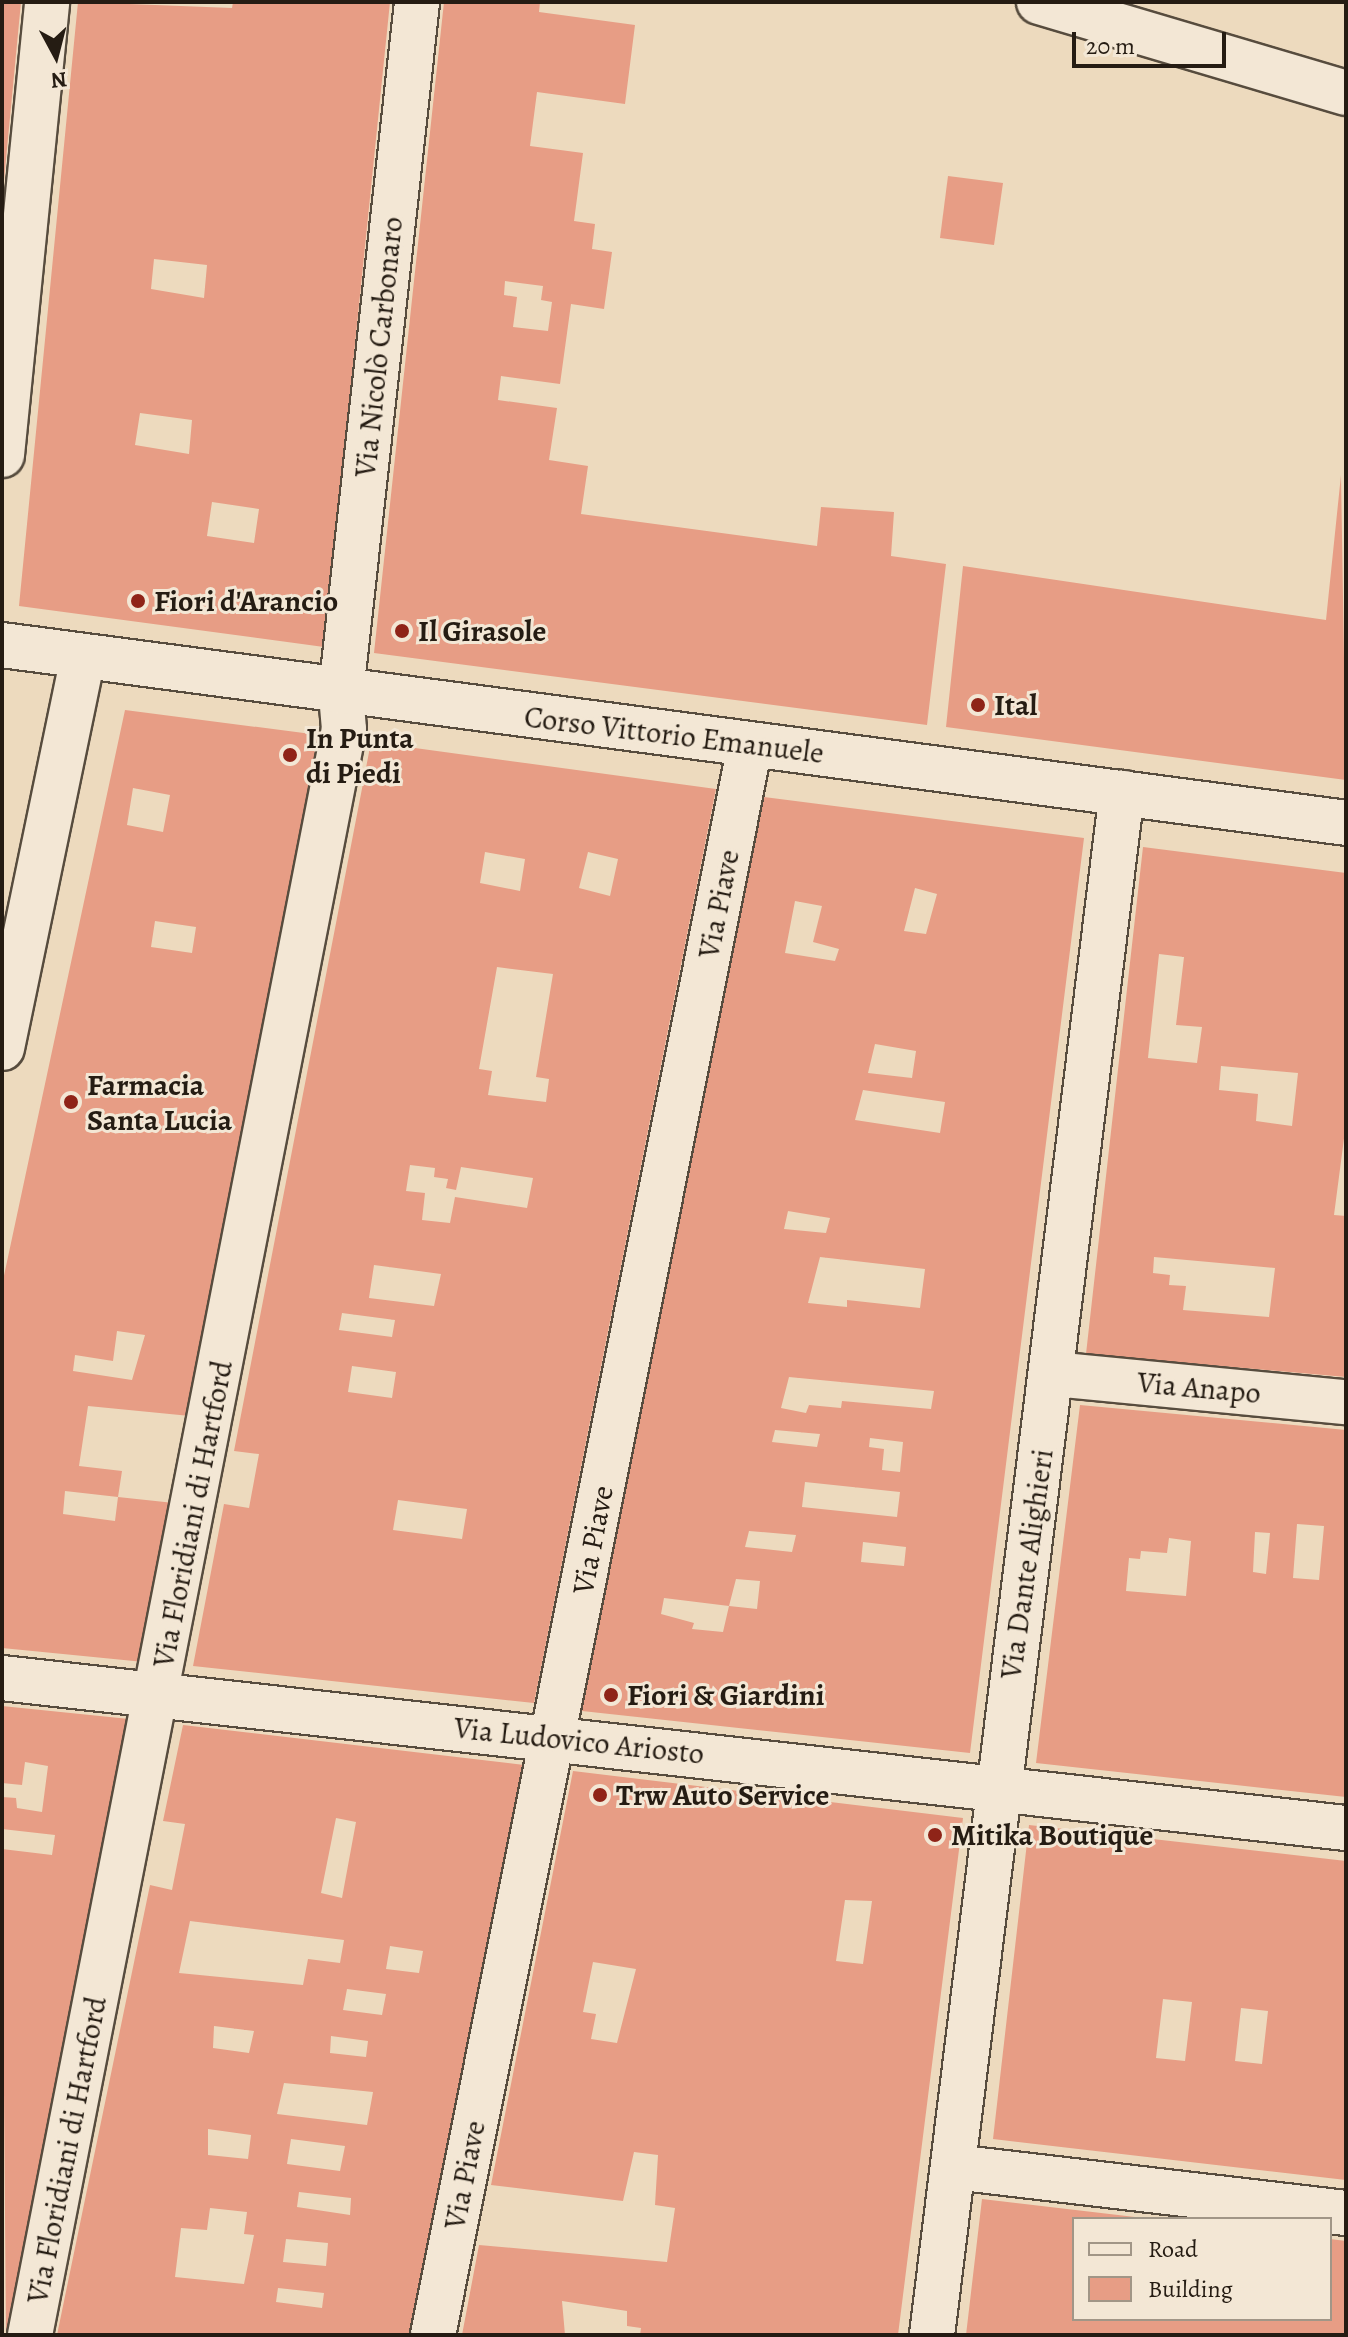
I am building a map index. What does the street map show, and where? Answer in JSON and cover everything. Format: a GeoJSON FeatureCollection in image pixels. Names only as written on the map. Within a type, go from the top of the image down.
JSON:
{"type":"FeatureCollection","features":[{"type":"Feature","properties":{"kind":"street"},"geometry":{"type":"LineString","coordinates":[[2,455],[47,2]]}},
{"type":"Feature","properties":{"kind":"street","name":"Via Nicolò Carbonaro"},"geometry":{"type":"LineString","coordinates":[[341,692],[417,2]]}},
{"type":"Feature","properties":{"kind":"street"},"geometry":{"type":"LineString","coordinates":[[1039,2],[1346,93]]}},
{"type":"Feature","properties":{"kind":"street","name":"Corso Vittorio Emanuele"},"geometry":{"type":"LineString","coordinates":[[4,654],[83,656],[1346,823]]}},
{"type":"Feature","properties":{"kind":"street"},"geometry":{"type":"LineString","coordinates":[[2,1048],[83,656]]}},
{"type":"Feature","properties":{"kind":"street","name":"Via Floridiani di Hartford"},"geometry":{"type":"LineString","coordinates":[[30,2335],[159,1694],[344,729],[341,692]]}},
{"type":"Feature","properties":{"kind":"street","name":"Via Piave"},"geometry":{"type":"LineString","coordinates":[[433,2335],[750,745]]}},
{"type":"Feature","properties":{"kind":"street","name":"Via Dante Alighieri"},"geometry":{"type":"LineString","coordinates":[[932,2335],[997,1789],[1053,1374],[1122,793]]}},
{"type":"Feature","properties":{"kind":"street","name":"Via Anapo"},"geometry":{"type":"LineString","coordinates":[[1053,1374],[1346,1402]]}},
{"type":"Feature","properties":{"kind":"street","name":"Via Ludovico Ariosto"},"geometry":{"type":"LineString","coordinates":[[2,1678],[1346,1828]]}},
{"type":"Feature","properties":{"kind":"street"},"geometry":{"type":"LineString","coordinates":[[954,2167],[1346,2213]]}},
{"type":"Feature","properties":{"kind":"building"},"geometry":{"type":"Polygon","coordinates":[[[2,2],[21,2],[4,180],[2,180],[2,2]]]}},
{"type":"Feature","properties":{"kind":"building"},"geometry":{"type":"Polygon","coordinates":[[[78,2],[232,8],[233,2],[390,2],[324,647],[19,606],[78,2]],[[154,259],[151,289],[204,298],[207,265],[154,259]],[[140,413],[135,445],[189,454],[192,420],[140,413]],[[212,502],[207,536],[254,543],[259,509],[212,502]]]}},
{"type":"Feature","properties":{"kind":"building"},"geometry":{"type":"Polygon","coordinates":[[[444,2],[540,2],[539,12],[635,25],[625,104],[537,92],[530,146],[583,153],[574,221],[595,224],[592,249],[612,252],[604,309],[571,304],[560,384],[501,376],[498,400],[557,408],[549,460],[588,466],[581,514],[817,546],[821,507],[894,512],[891,556],[946,564],[927,725],[374,653],[444,2]],[[505,281],[504,295],[517,297],[513,327],[548,331],[552,302],[541,300],[543,286],[505,281]]]}},
{"type":"Feature","properties":{"kind":"building"},"geometry":{"type":"Polygon","coordinates":[[[948,176],[1003,183],[994,245],[940,238],[948,176]]]}},
{"type":"Feature","properties":{"kind":"building"},"geometry":{"type":"Polygon","coordinates":[[[1341,475],[1346,780],[946,727],[963,566],[1326,620],[1341,475]]]}},
{"type":"Feature","properties":{"kind":"building"},"geometry":{"type":"Polygon","coordinates":[[[125,710],[319,735],[190,1416],[88,1406],[79,1466],[122,1471],[118,1497],[174,1503],[144,1662],[2,1648],[2,1285],[125,710]],[[133,788],[127,825],[163,832],[170,795],[133,788]],[[155,921],[151,947],[192,953],[196,927],[155,921]],[[117,1331],[113,1361],[75,1355],[73,1371],[132,1380],[145,1335],[117,1331]],[[65,1491],[63,1514],[115,1521],[118,1497],[65,1491]]]}},
{"type":"Feature","properties":{"kind":"building"},"geometry":{"type":"Polygon","coordinates":[[[371,742],[716,789],[534,1703],[193,1666],[224,1504],[249,1508],[259,1454],[234,1451],[371,742]],[[485,852],[480,883],[520,891],[525,859],[485,852]],[[588,852],[579,888],[610,896],[618,859],[588,852]],[[497,967],[479,1069],[492,1071],[488,1095],[546,1102],[549,1079],[536,1077],[553,974],[497,967]],[[410,1165],[406,1191],[425,1193],[422,1220],[450,1223],[455,1197],[527,1208],[533,1178],[461,1167],[456,1190],[446,1188],[448,1179],[434,1177],[435,1168],[410,1165]],[[374,1265],[369,1298],[434,1306],[441,1274],[374,1265]],[[342,1313],[339,1330],[392,1337],[395,1320],[342,1313]],[[352,1366],[348,1392],[392,1398],[396,1372],[352,1366]],[[398,1500],[393,1530],[462,1539],[467,1509],[398,1500]]]}},
{"type":"Feature","properties":{"kind":"building"},"geometry":{"type":"Polygon","coordinates":[[[764,797],[1084,838],[970,1753],[582,1711],[764,797]],[[915,888],[904,931],[926,934],[937,894],[915,888]],[[795,901],[785,953],[835,961],[839,949],[813,942],[822,906],[795,901]],[[875,1044],[868,1073],[912,1078],[916,1051],[875,1044]],[[863,1090],[855,1120],[940,1133],[945,1102],[863,1090]],[[788,1211],[784,1229],[826,1233],[830,1218],[788,1211]],[[820,1257],[808,1303],[847,1307],[847,1300],[920,1308],[925,1269],[820,1257]],[[789,1377],[781,1408],[806,1413],[809,1405],[841,1408],[842,1401],[931,1409],[934,1391],[789,1377]],[[775,1430],[772,1442],[817,1447],[820,1434],[775,1430]],[[870,1438],[869,1447],[884,1449],[882,1470],[900,1472],[903,1442],[870,1438]],[[805,1482],[802,1507],[897,1517],[900,1492],[805,1482]],[[749,1531],[745,1547],[792,1552],[796,1535],[749,1531]],[[863,1542],[861,1562],[904,1566],[906,1547],[863,1542]],[[736,1579],[729,1606],[757,1609],[760,1581],[736,1579]],[[664,1598],[661,1614],[694,1623],[692,1629],[723,1632],[729,1606],[664,1598]]]}},
{"type":"Feature","properties":{"kind":"building"},"geometry":{"type":"Polygon","coordinates":[[[1143,847],[1346,873],[1346,1123],[1334,1215],[1346,1216],[1346,1377],[1086,1354],[1143,847]],[[1159,954],[1148,1058],[1197,1063],[1202,1027],[1176,1025],[1184,957],[1159,954]],[[1221,1066],[1219,1090],[1258,1094],[1256,1121],[1292,1126],[1298,1073],[1221,1066]],[[1154,1257],[1153,1273],[1170,1275],[1169,1285],[1186,1286],[1183,1310],[1269,1317],[1275,1268],[1154,1257]]]}},
{"type":"Feature","properties":{"kind":"building"},"geometry":{"type":"Polygon","coordinates":[[[1080,1405],[1346,1430],[1346,1797],[1036,1763],[1080,1405]],[[1297,1524],[1293,1578],[1319,1580],[1324,1526],[1297,1524]],[[1255,1532],[1253,1572],[1266,1574],[1270,1533],[1255,1532]],[[1169,1538],[1167,1553],[1141,1551],[1140,1559],[1129,1558],[1126,1591],[1186,1596],[1191,1541],[1169,1538]]]}},
{"type":"Feature","properties":{"kind":"building"},"geometry":{"type":"Polygon","coordinates":[[[2,1706],[129,1719],[6,2335],[2,1849],[52,1855],[55,1835],[2,1829],[2,1797],[16,1798],[17,1808],[42,1812],[48,1766],[25,1762],[22,1785],[2,1783],[2,1706]]]}},
{"type":"Feature","properties":{"kind":"building"},"geometry":{"type":"Polygon","coordinates":[[[183,1725],[524,1765],[409,2335],[57,2335],[150,1885],[172,1890],[185,1824],[163,1821],[183,1725]],[[336,1818],[321,1893],[342,1898],[356,1822],[336,1818]],[[190,1921],[179,1973],[303,1985],[308,1959],[340,1963],[344,1940],[190,1921]],[[390,1946],[386,1969],[419,1973],[423,1951],[390,1946]],[[347,1989],[343,2010],[382,2015],[386,1994],[347,1989]],[[214,2026],[213,2048],[249,2053],[254,2031],[214,2026]],[[331,2036],[330,2053],[366,2057],[368,2041],[331,2036]],[[284,2083],[277,2114],[367,2125],[373,2092],[284,2083]],[[208,2129],[208,2155],[248,2159],[251,2135],[208,2129]],[[291,2139],[287,2164],[340,2171],[345,2146],[291,2139]],[[299,2192],[297,2207],[350,2215],[351,2198],[299,2192]],[[210,2208],[207,2230],[181,2228],[175,2277],[244,2284],[254,2235],[244,2234],[247,2212],[210,2208]],[[286,2239],[283,2262],[326,2266],[328,2243],[286,2239]],[[278,2288],[276,2302],[322,2308],[324,2293],[278,2288]]]}},
{"type":"Feature","properties":{"kind":"building"},"geometry":{"type":"Polygon","coordinates":[[[573,1771],[963,1818],[898,2335],[640,2335],[641,2328],[627,2326],[627,2311],[562,2301],[565,2335],[462,2335],[479,2245],[667,2262],[675,2208],[655,2205],[658,2155],[634,2152],[623,2201],[491,2185],[573,1771]],[[845,1900],[836,1961],[863,1964],[872,1901],[845,1900]],[[593,1962],[583,2012],[596,2014],[591,2039],[617,2043],[636,1969],[593,1962]]]}},
{"type":"Feature","properties":{"kind":"building"},"geometry":{"type":"Polygon","coordinates":[[[1029,1825],[1346,1861],[1346,2180],[993,2139],[1029,1825]],[[1163,1999],[1156,2058],[1185,2061],[1192,2002],[1163,1999]],[[1241,2008],[1235,2061],[1262,2064],[1268,2011],[1241,2008]]]}},
{"type":"Feature","properties":{"kind":"building"},"geometry":{"type":"Polygon","coordinates":[[[982,2199],[1135,2217],[1072,2217],[1072,2321],[1332,2321],[1332,2239],[1346,2241],[1346,2335],[966,2335],[982,2199]]]}},
{"type":"Feature","properties":{"kind":"place","name":"Fiori d'Arancio"},"geometry":{"type":"Point","coordinates":[138,601]}},
{"type":"Feature","properties":{"kind":"place","name":"Il Girasole"},"geometry":{"type":"Point","coordinates":[402,631]}},
{"type":"Feature","properties":{"kind":"place","name":"Ital"},"geometry":{"type":"Point","coordinates":[978,705]}},
{"type":"Feature","properties":{"kind":"place","name":"In Punta di Piedi"},"geometry":{"type":"Point","coordinates":[290,755]}},
{"type":"Feature","properties":{"kind":"place","name":"Farmacia Santa Lucia"},"geometry":{"type":"Point","coordinates":[71,1102]}},
{"type":"Feature","properties":{"kind":"place","name":"Fiori & Giardini"},"geometry":{"type":"Point","coordinates":[611,1695]}},
{"type":"Feature","properties":{"kind":"place","name":"Trw Auto Service"},"geometry":{"type":"Point","coordinates":[600,1795]}},
{"type":"Feature","properties":{"kind":"place","name":"Mitika Boutique"},"geometry":{"type":"Point","coordinates":[935,1835]}}]}
